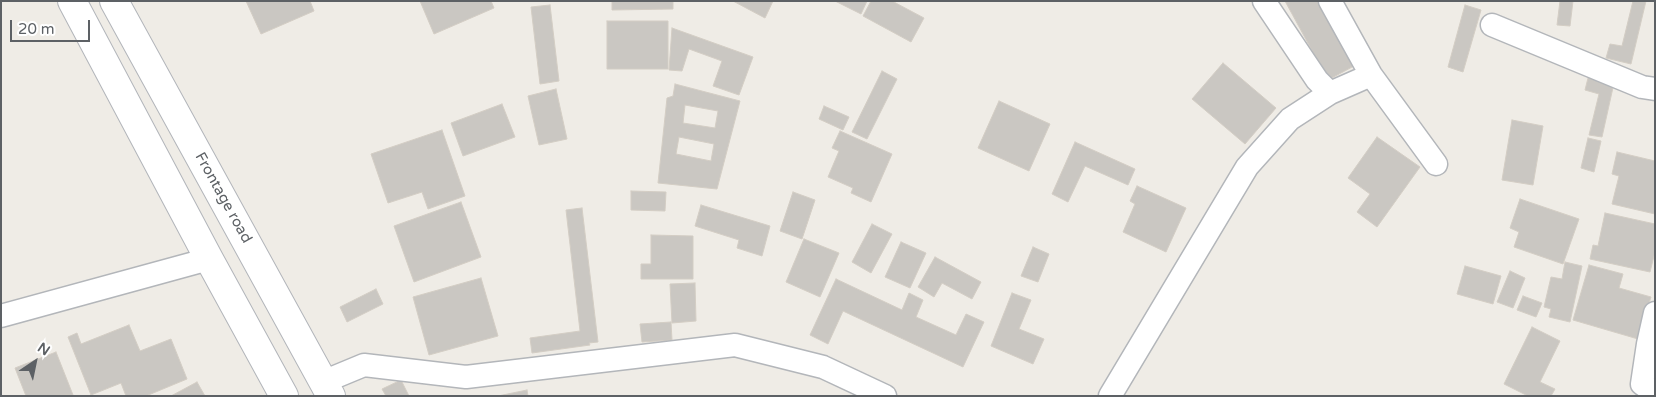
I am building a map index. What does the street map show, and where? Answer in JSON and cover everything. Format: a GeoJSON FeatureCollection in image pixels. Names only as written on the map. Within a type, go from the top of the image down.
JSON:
{"type":"FeatureCollection","features":[{"type":"Feature","properties":{"kind":"main road"},"geometry":{"type":"LineString","coordinates":[[72,1],[284,396]]}},
{"type":"Feature","properties":{"kind":"main road","name":"Frontage road"},"geometry":{"type":"LineString","coordinates":[[114,1],[327,389]]}},
{"type":"Feature","properties":{"kind":"street"},"geometry":{"type":"LineString","coordinates":[[1264,1],[1317,80],[1330,92]]}},
{"type":"Feature","properties":{"kind":"street"},"geometry":{"type":"LineString","coordinates":[[1330,1],[1371,75],[1436,164]]}},
{"type":"Feature","properties":{"kind":"street"},"geometry":{"type":"LineString","coordinates":[[1492,25],[1642,87],[1655,89]]}},
{"type":"Feature","properties":{"kind":"street"},"geometry":{"type":"LineString","coordinates":[[1110,396],[1247,167],[1290,119],[1330,92],[1371,75]]}},
{"type":"Feature","properties":{"kind":"street"},"geometry":{"type":"LineString","coordinates":[[1,316],[209,259]]}},
{"type":"Feature","properties":{"kind":"street"},"geometry":{"type":"LineString","coordinates":[[1655,313],[1642,384],[1655,394]]}},
{"type":"Feature","properties":{"kind":"street"},"geometry":{"type":"LineString","coordinates":[[327,389],[364,365],[466,377],[735,345],[823,367],[884,396]]}},
{"type":"Feature","properties":{"kind":"building"},"geometry":{"type":"Polygon","coordinates":[[[246,1],[310,1],[314,11],[261,34],[246,1]]]}},
{"type":"Feature","properties":{"kind":"building"},"geometry":{"type":"Polygon","coordinates":[[[420,1],[491,1],[494,8],[434,34],[420,1]]]}},
{"type":"Feature","properties":{"kind":"building"},"geometry":{"type":"Polygon","coordinates":[[[612,1],[673,1],[673,9],[612,10],[612,1]]]}},
{"type":"Feature","properties":{"kind":"building"},"geometry":{"type":"Polygon","coordinates":[[[733,1],[773,1],[765,18],[733,1]]]}},
{"type":"Feature","properties":{"kind":"building"},"geometry":{"type":"Polygon","coordinates":[[[835,1],[867,1],[861,14],[835,1]]]}},
{"type":"Feature","properties":{"kind":"building"},"geometry":{"type":"Polygon","coordinates":[[[871,1],[892,1],[924,18],[911,42],[863,16],[871,1]]]}},
{"type":"Feature","properties":{"kind":"building"},"geometry":{"type":"Polygon","coordinates":[[[1285,1],[1318,1],[1354,66],[1328,80],[1285,1]]]}},
{"type":"Feature","properties":{"kind":"building"},"geometry":{"type":"Polygon","coordinates":[[[1560,1],[1573,1],[1570,26],[1557,25],[1560,1]]]}},
{"type":"Feature","properties":{"kind":"building"},"geometry":{"type":"Polygon","coordinates":[[[1633,1],[1646,1],[1631,64],[1606,58],[1610,44],[1622,46],[1633,1]]]}},
{"type":"Feature","properties":{"kind":"building"},"geometry":{"type":"Polygon","coordinates":[[[550,5],[559,81],[540,84],[531,7],[550,5]]]}},
{"type":"Feature","properties":{"kind":"building"},"geometry":{"type":"Polygon","coordinates":[[[1465,5],[1481,10],[1463,72],[1448,67],[1465,5]]]}},
{"type":"Feature","properties":{"kind":"building"},"geometry":{"type":"Polygon","coordinates":[[[607,21],[668,21],[668,69],[607,69],[607,21]]]}},
{"type":"Feature","properties":{"kind":"building"},"geometry":{"type":"Polygon","coordinates":[[[672,28],[753,57],[739,95],[713,86],[722,61],[689,49],[682,71],[669,70],[672,28]]]}},
{"type":"Feature","properties":{"kind":"building"},"geometry":{"type":"Polygon","coordinates":[[[1223,63],[1276,108],[1245,144],[1192,99],[1223,63]]]}},
{"type":"Feature","properties":{"kind":"building"},"geometry":{"type":"Polygon","coordinates":[[[882,71],[897,79],[867,139],[852,132],[882,71]]]}},
{"type":"Feature","properties":{"kind":"building"},"geometry":{"type":"Polygon","coordinates":[[[1589,74],[1614,83],[1602,137],[1589,135],[1599,94],[1585,90],[1589,74]]]}},
{"type":"Feature","properties":{"kind":"building"},"geometry":{"type":"Polygon","coordinates":[[[675,84],[740,101],[717,189],[658,183],[667,98],[673,96],[675,84]],[[685,105],[683,123],[715,128],[718,111],[685,105]],[[679,137],[676,154],[711,161],[714,144],[679,137]]]}},
{"type":"Feature","properties":{"kind":"building"},"geometry":{"type":"Polygon","coordinates":[[[556,89],[567,139],[539,145],[528,96],[556,89]]]}},
{"type":"Feature","properties":{"kind":"building"},"geometry":{"type":"Polygon","coordinates":[[[999,101],[1050,124],[1029,171],[978,148],[999,101]]]}},
{"type":"Feature","properties":{"kind":"building"},"geometry":{"type":"Polygon","coordinates":[[[502,104],[515,137],[463,156],[451,123],[502,104]]]}},
{"type":"Feature","properties":{"kind":"building"},"geometry":{"type":"Polygon","coordinates":[[[824,106],[849,117],[843,130],[819,119],[824,106]]]}},
{"type":"Feature","properties":{"kind":"building"},"geometry":{"type":"Polygon","coordinates":[[[1512,120],[1543,126],[1533,185],[1502,180],[1512,120]]]}},
{"type":"Feature","properties":{"kind":"building"},"geometry":{"type":"Polygon","coordinates":[[[442,130],[465,196],[428,209],[422,192],[388,203],[371,154],[442,130]]]}},
{"type":"Feature","properties":{"kind":"building"},"geometry":{"type":"Polygon","coordinates":[[[840,131],[892,154],[871,202],[851,193],[853,188],[828,177],[839,151],[832,148],[840,131]]]}},
{"type":"Feature","properties":{"kind":"building"},"geometry":{"type":"Polygon","coordinates":[[[1377,137],[1420,167],[1377,227],[1357,212],[1370,194],[1348,178],[1377,137]]]}},
{"type":"Feature","properties":{"kind":"building"},"geometry":{"type":"Polygon","coordinates":[[[1588,138],[1601,141],[1594,172],[1581,168],[1588,138]]]}},
{"type":"Feature","properties":{"kind":"building"},"geometry":{"type":"Polygon","coordinates":[[[1075,142],[1135,169],[1128,185],[1085,166],[1068,202],[1052,194],[1075,142]]]}},
{"type":"Feature","properties":{"kind":"building"},"geometry":{"type":"Polygon","coordinates":[[[1617,152],[1655,161],[1655,214],[1612,204],[1619,176],[1612,174],[1617,152]]]}},
{"type":"Feature","properties":{"kind":"building"},"geometry":{"type":"Polygon","coordinates":[[[1137,186],[1186,208],[1166,252],[1123,232],[1135,204],[1130,201],[1137,186]]]}},
{"type":"Feature","properties":{"kind":"building"},"geometry":{"type":"Polygon","coordinates":[[[631,191],[666,192],[665,211],[631,210],[631,191]]]}},
{"type":"Feature","properties":{"kind":"building"},"geometry":{"type":"Polygon","coordinates":[[[793,192],[815,200],[802,239],[780,231],[793,192]]]}},
{"type":"Feature","properties":{"kind":"building"},"geometry":{"type":"Polygon","coordinates":[[[1520,199],[1579,219],[1563,264],[1514,247],[1519,232],[1510,228],[1520,199]]]}},
{"type":"Feature","properties":{"kind":"building"},"geometry":{"type":"Polygon","coordinates":[[[461,202],[481,257],[414,282],[394,226],[461,202]]]}},
{"type":"Feature","properties":{"kind":"building"},"geometry":{"type":"Polygon","coordinates":[[[701,205],[770,226],[762,256],[737,248],[739,240],[695,226],[701,205]]]}},
{"type":"Feature","properties":{"kind":"building"},"geometry":{"type":"Polygon","coordinates":[[[582,208],[598,342],[589,343],[590,345],[532,353],[530,338],[580,331],[566,210],[582,208]]]}},
{"type":"Feature","properties":{"kind":"building"},"geometry":{"type":"Polygon","coordinates":[[[1605,213],[1655,224],[1655,252],[1650,272],[1590,259],[1593,245],[1598,246],[1605,213]]]}},
{"type":"Feature","properties":{"kind":"building"},"geometry":{"type":"Polygon","coordinates":[[[872,224],[892,234],[871,273],[852,262],[872,224]]]}},
{"type":"Feature","properties":{"kind":"building"},"geometry":{"type":"Polygon","coordinates":[[[651,235],[693,236],[693,279],[641,279],[641,264],[651,264],[651,235]]]}},
{"type":"Feature","properties":{"kind":"building"},"geometry":{"type":"Polygon","coordinates":[[[804,239],[839,253],[820,297],[786,282],[804,239]]]}},
{"type":"Feature","properties":{"kind":"building"},"geometry":{"type":"Polygon","coordinates":[[[901,242],[926,253],[910,288],[885,277],[901,242]]]}},
{"type":"Feature","properties":{"kind":"building"},"geometry":{"type":"Polygon","coordinates":[[[1033,247],[1049,254],[1038,282],[1021,276],[1033,247]]]}},
{"type":"Feature","properties":{"kind":"building"},"geometry":{"type":"Polygon","coordinates":[[[935,257],[981,282],[972,299],[942,283],[934,297],[918,287],[935,257]]]}},
{"type":"Feature","properties":{"kind":"building"},"geometry":{"type":"Polygon","coordinates":[[[1565,262],[1582,266],[1570,322],[1549,317],[1551,309],[1544,307],[1551,277],[1562,279],[1565,262]]]}},
{"type":"Feature","properties":{"kind":"building"},"geometry":{"type":"Polygon","coordinates":[[[1589,265],[1623,274],[1619,288],[1651,297],[1638,339],[1573,320],[1589,265]]]}},
{"type":"Feature","properties":{"kind":"building"},"geometry":{"type":"Polygon","coordinates":[[[1465,266],[1501,276],[1493,304],[1457,294],[1465,266]]]}},
{"type":"Feature","properties":{"kind":"building"},"geometry":{"type":"Polygon","coordinates":[[[1510,271],[1525,278],[1513,308],[1497,302],[1510,271]]]}},
{"type":"Feature","properties":{"kind":"building"},"geometry":{"type":"Polygon","coordinates":[[[481,278],[498,336],[429,355],[413,297],[481,278]]]}},
{"type":"Feature","properties":{"kind":"building"},"geometry":{"type":"Polygon","coordinates":[[[836,279],[902,310],[909,293],[923,300],[916,317],[956,335],[966,314],[984,322],[963,367],[843,311],[828,344],[810,335],[836,279]]]}},
{"type":"Feature","properties":{"kind":"building"},"geometry":{"type":"Polygon","coordinates":[[[695,283],[696,321],[672,323],[670,284],[695,283]]]}},
{"type":"Feature","properties":{"kind":"building"},"geometry":{"type":"Polygon","coordinates":[[[376,289],[383,304],[347,322],[340,307],[376,289]]]}},
{"type":"Feature","properties":{"kind":"building"},"geometry":{"type":"Polygon","coordinates":[[[1012,293],[1031,300],[1019,329],[1044,339],[1033,364],[991,346],[1012,293]]]}},
{"type":"Feature","properties":{"kind":"building"},"geometry":{"type":"Polygon","coordinates":[[[1523,296],[1542,303],[1536,317],[1517,310],[1523,296]]]}},
{"type":"Feature","properties":{"kind":"building"},"geometry":{"type":"Polygon","coordinates":[[[671,322],[672,340],[642,342],[640,324],[671,322]]]}},
{"type":"Feature","properties":{"kind":"building"},"geometry":{"type":"Polygon","coordinates":[[[129,325],[140,351],[171,339],[187,379],[146,396],[126,396],[121,383],[91,395],[68,337],[77,333],[81,344],[129,325]]]}},
{"type":"Feature","properties":{"kind":"building"},"geometry":{"type":"Polygon","coordinates":[[[1532,327],[1560,341],[1540,382],[1555,389],[1551,396],[1528,396],[1504,384],[1532,327]]]}},
{"type":"Feature","properties":{"kind":"building"},"geometry":{"type":"Polygon","coordinates":[[[56,352],[73,395],[26,396],[15,368],[56,352]]]}},
{"type":"Feature","properties":{"kind":"building"},"geometry":{"type":"Polygon","coordinates":[[[401,380],[409,396],[386,396],[382,389],[401,380]]]}},
{"type":"Feature","properties":{"kind":"building"},"geometry":{"type":"Polygon","coordinates":[[[197,382],[205,396],[171,396],[197,382]]]}},
{"type":"Feature","properties":{"kind":"building"},"geometry":{"type":"Polygon","coordinates":[[[527,390],[528,396],[498,396],[527,390]]]}}]}
